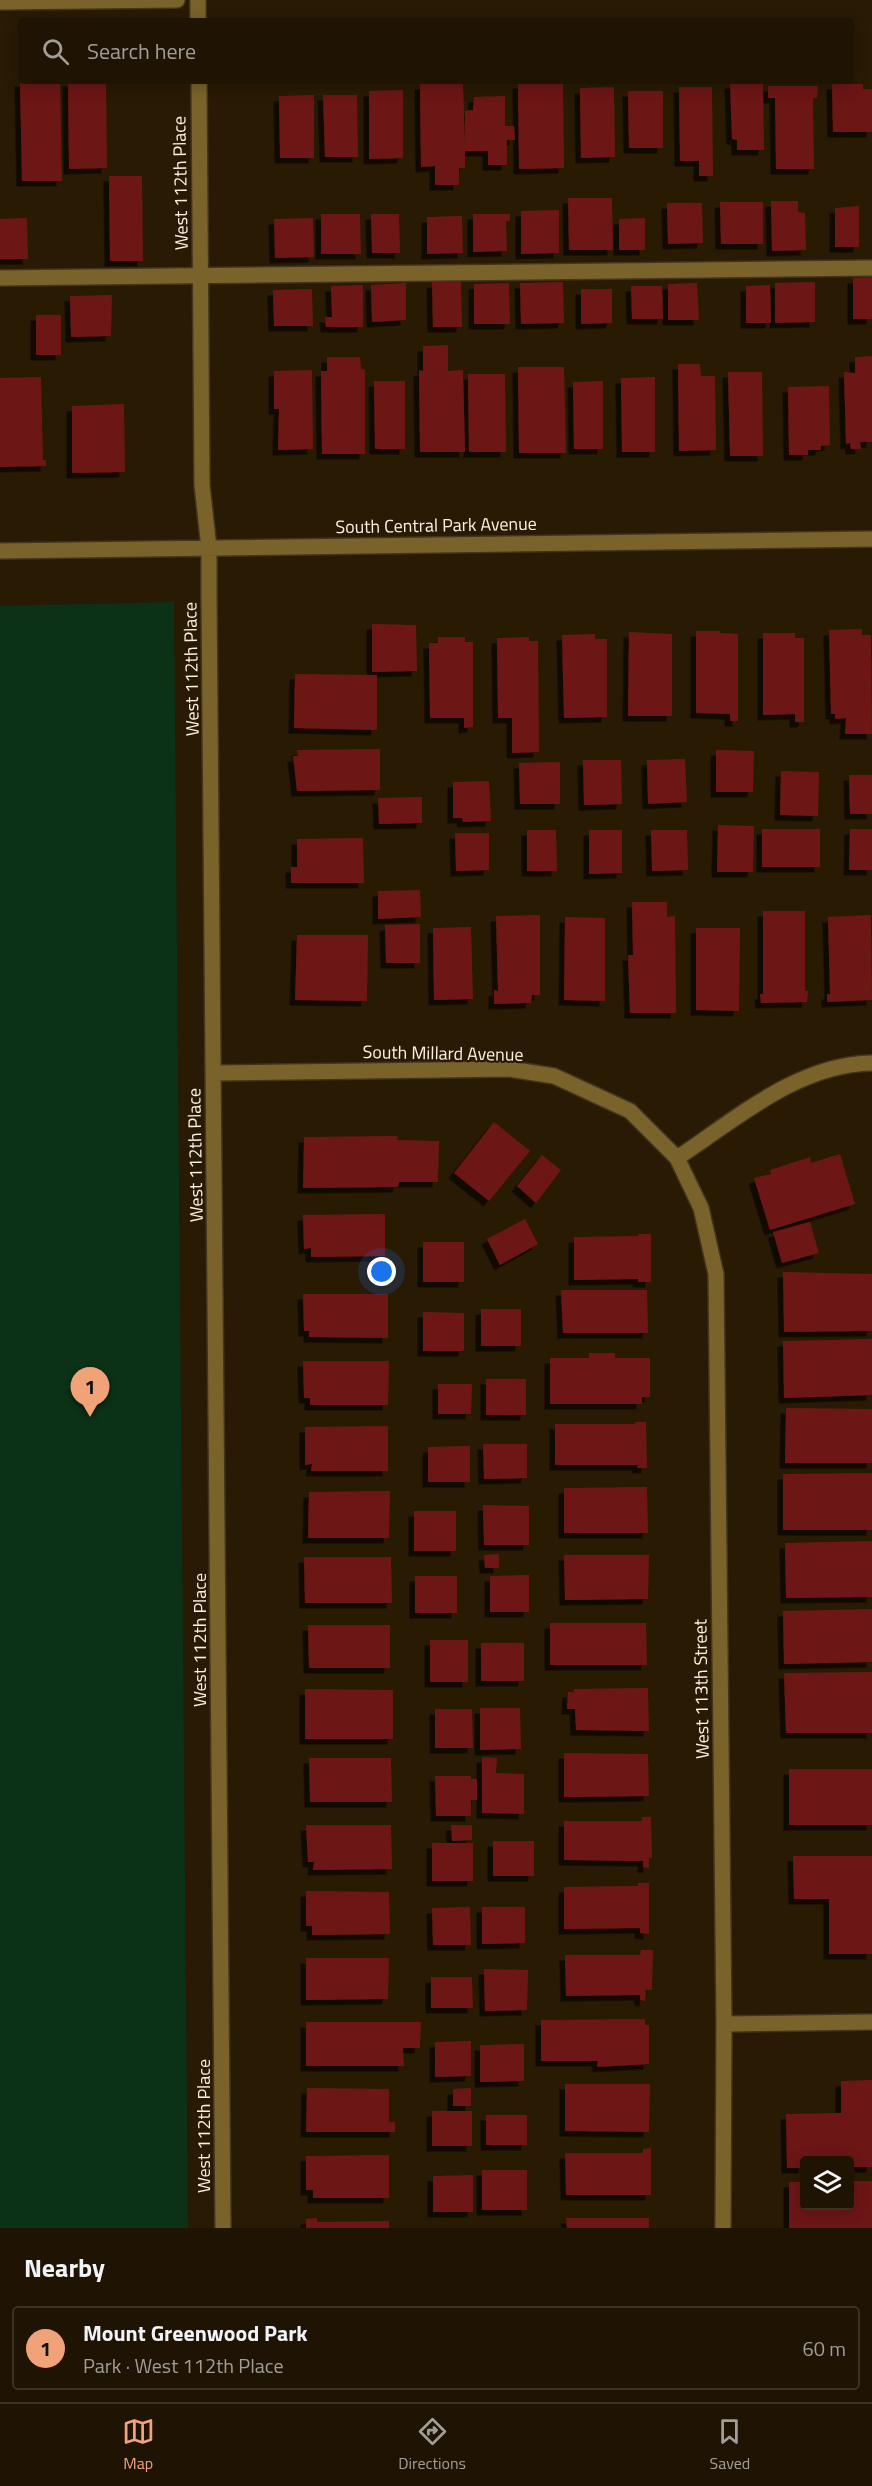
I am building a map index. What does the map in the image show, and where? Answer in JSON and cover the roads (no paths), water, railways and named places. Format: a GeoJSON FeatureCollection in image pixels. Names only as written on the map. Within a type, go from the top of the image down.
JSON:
{"type":"FeatureCollection","features":[{"type":"Feature","properties":{"kind":"street"},"geometry":{"type":"LineString","coordinates":[[0,2],[177,0]]}},
{"type":"Feature","properties":{"kind":"street"},"geometry":{"type":"LineString","coordinates":[[198,0],[198,18]]}},
{"type":"Feature","properties":{"kind":"street","name":"West 112th Place"},"geometry":{"type":"LineString","coordinates":[[199,84],[202,485],[208,548],[214,1073],[223,2228]]}},
{"type":"Feature","properties":{"kind":"street"},"geometry":{"type":"LineString","coordinates":[[0,278],[872,268]]}},
{"type":"Feature","properties":{"kind":"street","name":"South Central Park Avenue"},"geometry":{"type":"LineString","coordinates":[[0,551],[872,539]]}},
{"type":"Feature","properties":{"kind":"street"},"geometry":{"type":"LineString","coordinates":[[677,1158],[763,1100],[806,1077],[858,1063],[872,1063]]}},
{"type":"Feature","properties":{"kind":"street","name":"South Millard Avenue"},"geometry":{"type":"LineString","coordinates":[[214,1073],[508,1070],[554,1076],[630,1112],[677,1158]]}},
{"type":"Feature","properties":{"kind":"street","name":"West 113th Street"},"geometry":{"type":"LineString","coordinates":[[677,1158],[701,1208],[716,1274],[724,2024],[723,2228]]}},
{"type":"Feature","properties":{"kind":"street"},"geometry":{"type":"LineString","coordinates":[[724,2024],[872,2022]]}},
{"type":"Feature","properties":{"kind":"place","name":"Mount Greenwood Park"},"geometry":{"type":"Point","coordinates":[90,1417]}}]}
